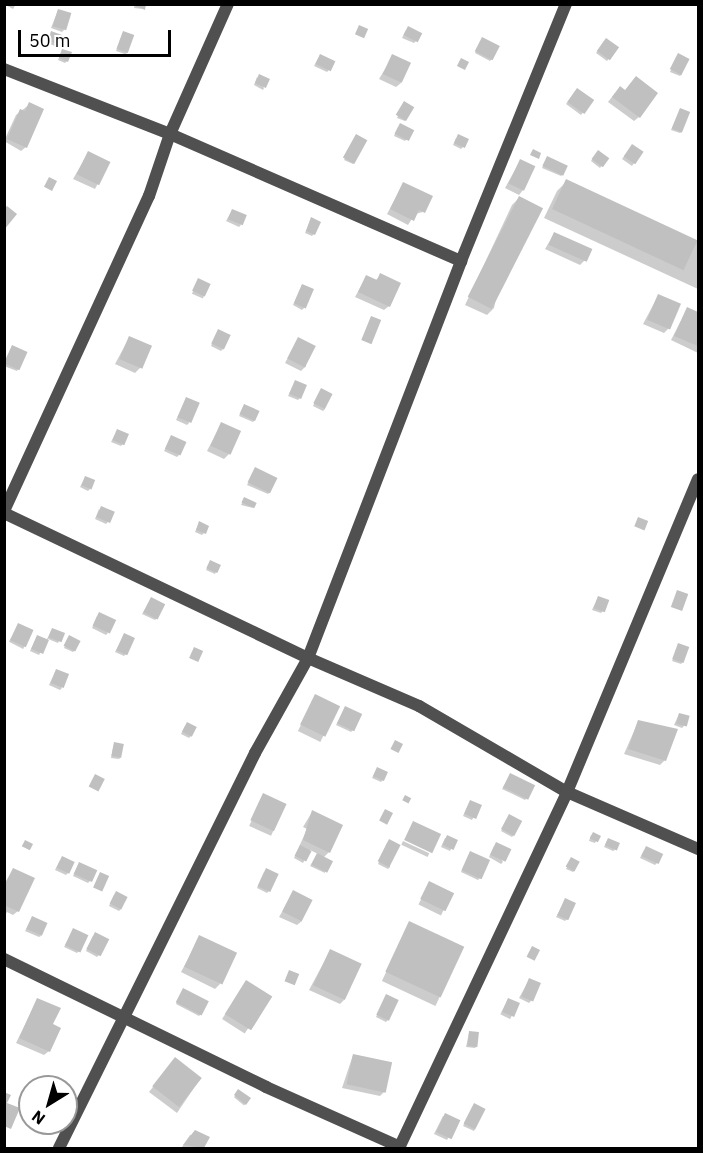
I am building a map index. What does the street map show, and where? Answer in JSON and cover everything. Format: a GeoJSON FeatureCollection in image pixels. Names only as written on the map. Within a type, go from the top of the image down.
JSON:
{"type":"FeatureCollection","features":[{"type":"Feature","properties":{"kind":"street"},"geometry":{"type":"LineString","coordinates":[[228,4],[170,134],[149,196],[4,512],[308,658],[419,706],[567,792],[642,828],[699,849]]}},
{"type":"Feature","properties":{"kind":"street"},"geometry":{"type":"LineString","coordinates":[[60,1149],[122,1018],[255,753],[308,658],[461,261],[566,4]]}},
{"type":"Feature","properties":{"kind":"street"},"geometry":{"type":"LineString","coordinates":[[4,69],[170,134],[461,261]]}},
{"type":"Feature","properties":{"kind":"street"},"geometry":{"type":"LineString","coordinates":[[4,959],[122,1018],[400,1148],[567,792],[699,479]]}},
{"type":"Feature","properties":{"kind":"building"},"geometry":{"type":"Polygon","coordinates":[[[131,4],[146,4],[145,10],[131,4]]]}},
{"type":"Feature","properties":{"kind":"building"},"geometry":{"type":"Polygon","coordinates":[[[58,9],[71,13],[66,30],[53,26],[58,9]]]}},
{"type":"Feature","properties":{"kind":"building"},"geometry":{"type":"Polygon","coordinates":[[[359,25],[368,29],[364,38],[355,34],[359,25]]]}},
{"type":"Feature","properties":{"kind":"building"},"geometry":{"type":"Polygon","coordinates":[[[408,26],[422,33],[418,42],[403,35],[408,26]]]}},
{"type":"Feature","properties":{"kind":"building"},"geometry":{"type":"Polygon","coordinates":[[[51,31],[62,35],[58,44],[48,41],[51,31]]]}},
{"type":"Feature","properties":{"kind":"building"},"geometry":{"type":"Polygon","coordinates":[[[123,31],[134,35],[128,53],[117,49],[123,31]]]}},
{"type":"Feature","properties":{"kind":"building"},"geometry":{"type":"Polygon","coordinates":[[[482,37],[500,46],[493,60],[475,51],[482,37]]]}},
{"type":"Feature","properties":{"kind":"building"},"geometry":{"type":"Polygon","coordinates":[[[606,38],[619,47],[610,60],[597,51],[606,38]]]}},
{"type":"Feature","properties":{"kind":"building"},"geometry":{"type":"Polygon","coordinates":[[[62,49],[72,52],[68,62],[59,58],[62,49]]]}},
{"type":"Feature","properties":{"kind":"building"},"geometry":{"type":"Polygon","coordinates":[[[678,53],[690,59],[681,75],[670,69],[678,53]]]}},
{"type":"Feature","properties":{"kind":"building"},"geometry":{"type":"Polygon","coordinates":[[[320,54],[335,61],[331,71],[315,64],[320,54]]]}},
{"type":"Feature","properties":{"kind":"building"},"geometry":{"type":"Polygon","coordinates":[[[392,54],[411,63],[402,83],[383,74],[392,54]]]}},
{"type":"Feature","properties":{"kind":"building"},"geometry":{"type":"Polygon","coordinates":[[[461,58],[469,62],[465,70],[457,66],[461,58]]]}},
{"type":"Feature","properties":{"kind":"building"},"geometry":{"type":"Polygon","coordinates":[[[259,74],[270,79],[266,88],[255,83],[259,74]]]}},
{"type":"Feature","properties":{"kind":"building"},"geometry":{"type":"Polygon","coordinates":[[[636,76],[658,93],[640,118],[612,97],[620,86],[625,90],[636,76]]]}},
{"type":"Feature","properties":{"kind":"building"},"geometry":{"type":"Polygon","coordinates":[[[577,88],[594,100],[584,114],[567,102],[577,88]]]}},
{"type":"Feature","properties":{"kind":"building"},"geometry":{"type":"Polygon","coordinates":[[[404,101],[414,107],[406,121],[396,115],[404,101]]]}},
{"type":"Feature","properties":{"kind":"building"},"geometry":{"type":"Polygon","coordinates":[[[29,102],[44,109],[27,148],[7,139],[20,109],[25,111],[29,102]]]}},
{"type":"Feature","properties":{"kind":"building"},"geometry":{"type":"Polygon","coordinates":[[[680,108],[690,112],[682,133],[672,128],[680,108]]]}},
{"type":"Feature","properties":{"kind":"building"},"geometry":{"type":"Polygon","coordinates":[[[400,123],[414,130],[409,141],[395,134],[400,123]]]}},
{"type":"Feature","properties":{"kind":"building"},"geometry":{"type":"Polygon","coordinates":[[[356,134],[367,140],[354,164],[343,158],[356,134]]]}},
{"type":"Feature","properties":{"kind":"building"},"geometry":{"type":"Polygon","coordinates":[[[458,134],[469,139],[465,148],[454,143],[458,134]]]}},
{"type":"Feature","properties":{"kind":"building"},"geometry":{"type":"Polygon","coordinates":[[[632,144],[644,152],[635,164],[624,156],[632,144]]]}},
{"type":"Feature","properties":{"kind":"building"},"geometry":{"type":"Polygon","coordinates":[[[533,149],[541,153],[539,159],[530,155],[533,149]]]}},
{"type":"Feature","properties":{"kind":"building"},"geometry":{"type":"Polygon","coordinates":[[[598,150],[609,158],[603,167],[592,159],[598,150]]]}},
{"type":"Feature","properties":{"kind":"building"},"geometry":{"type":"Polygon","coordinates":[[[88,151],[110,162],[99,185],[77,174],[88,151]]]}},
{"type":"Feature","properties":{"kind":"building"},"geometry":{"type":"Polygon","coordinates":[[[547,156],[568,166],[563,176],[542,166],[547,156]]]}},
{"type":"Feature","properties":{"kind":"building"},"geometry":{"type":"Polygon","coordinates":[[[520,159],[535,166],[524,191],[509,183],[520,159]]]}},
{"type":"Feature","properties":{"kind":"building"},"geometry":{"type":"Polygon","coordinates":[[[49,177],[57,181],[52,191],[44,187],[49,177]]]}},
{"type":"Feature","properties":{"kind":"building"},"geometry":{"type":"Polygon","coordinates":[[[566,179],[697,240],[683,270],[552,209],[566,179]]]}},
{"type":"Feature","properties":{"kind":"building"},"geometry":{"type":"Polygon","coordinates":[[[403,182],[433,196],[425,213],[419,210],[414,221],[390,209],[403,182]]]}},
{"type":"Feature","properties":{"kind":"building"},"geometry":{"type":"Polygon","coordinates":[[[519,196],[543,208],[492,309],[468,297],[519,196]]]}},
{"type":"Feature","properties":{"kind":"building"},"geometry":{"type":"Polygon","coordinates":[[[7,206],[17,214],[4,230],[4,209],[7,206]]]}},
{"type":"Feature","properties":{"kind":"building"},"geometry":{"type":"Polygon","coordinates":[[[232,209],[247,215],[243,225],[228,219],[232,209]]]}},
{"type":"Feature","properties":{"kind":"building"},"geometry":{"type":"Polygon","coordinates":[[[311,217],[321,222],[315,235],[306,231],[311,217]]]}},
{"type":"Feature","properties":{"kind":"building"},"geometry":{"type":"Polygon","coordinates":[[[554,232],[592,249],[587,262],[548,245],[554,232]]]}},
{"type":"Feature","properties":{"kind":"building"},"geometry":{"type":"Polygon","coordinates":[[[380,273],[401,283],[390,307],[358,292],[366,275],[377,280],[380,273]]]}},
{"type":"Feature","properties":{"kind":"building"},"geometry":{"type":"Polygon","coordinates":[[[198,278],[211,284],[205,297],[192,291],[198,278]]]}},
{"type":"Feature","properties":{"kind":"building"},"geometry":{"type":"Polygon","coordinates":[[[302,284],[314,289],[306,308],[294,303],[302,284]]]}},
{"type":"Feature","properties":{"kind":"building"},"geometry":{"type":"Polygon","coordinates":[[[658,294],[681,304],[670,330],[647,320],[658,294]]]}},
{"type":"Feature","properties":{"kind":"building"},"geometry":{"type":"Polygon","coordinates":[[[687,307],[698,312],[698,346],[674,336],[687,307]]]}},
{"type":"Feature","properties":{"kind":"building"},"geometry":{"type":"Polygon","coordinates":[[[371,316],[381,320],[371,344],[361,340],[371,316]]]}},
{"type":"Feature","properties":{"kind":"building"},"geometry":{"type":"Polygon","coordinates":[[[218,329],[231,335],[224,349],[211,344],[218,329]]]}},
{"type":"Feature","properties":{"kind":"building"},"geometry":{"type":"Polygon","coordinates":[[[129,336],[152,346],[142,369],[119,359],[129,336]]]}},
{"type":"Feature","properties":{"kind":"building"},"geometry":{"type":"Polygon","coordinates":[[[298,337],[316,346],[305,367],[287,358],[298,337]]]}},
{"type":"Feature","properties":{"kind":"building"},"geometry":{"type":"Polygon","coordinates":[[[12,345],[28,352],[19,370],[4,363],[12,345]]]}},
{"type":"Feature","properties":{"kind":"building"},"geometry":{"type":"Polygon","coordinates":[[[295,380],[307,385],[301,399],[289,394],[295,380]]]}},
{"type":"Feature","properties":{"kind":"building"},"geometry":{"type":"Polygon","coordinates":[[[321,388],[333,394],[325,409],[313,403],[321,388]]]}},
{"type":"Feature","properties":{"kind":"building"},"geometry":{"type":"Polygon","coordinates":[[[186,397],[200,403],[191,423],[177,417],[186,397]]]}},
{"type":"Feature","properties":{"kind":"building"},"geometry":{"type":"Polygon","coordinates":[[[244,404],[260,411],[255,421],[240,414],[244,404]]]}},
{"type":"Feature","properties":{"kind":"building"},"geometry":{"type":"Polygon","coordinates":[[[221,422],[241,431],[231,455],[210,446],[221,422]]]}},
{"type":"Feature","properties":{"kind":"building"},"geometry":{"type":"Polygon","coordinates":[[[117,429],[129,434],[124,445],[112,440],[117,429]]]}},
{"type":"Feature","properties":{"kind":"building"},"geometry":{"type":"Polygon","coordinates":[[[171,435],[187,442],[180,456],[165,449],[171,435]]]}},
{"type":"Feature","properties":{"kind":"building"},"geometry":{"type":"Polygon","coordinates":[[[255,467],[277,478],[270,493],[248,482],[255,467]]]}},
{"type":"Feature","properties":{"kind":"building"},"geometry":{"type":"Polygon","coordinates":[[[85,476],[95,480],[91,489],[81,485],[85,476]]]}},
{"type":"Feature","properties":{"kind":"building"},"geometry":{"type":"Polygon","coordinates":[[[244,497],[257,503],[254,508],[241,502],[244,497]]]}},
{"type":"Feature","properties":{"kind":"building"},"geometry":{"type":"Polygon","coordinates":[[[101,506],[115,512],[110,523],[96,517],[101,506]]]}},
{"type":"Feature","properties":{"kind":"building"},"geometry":{"type":"Polygon","coordinates":[[[638,517],[648,521],[644,530],[634,526],[638,517]]]}},
{"type":"Feature","properties":{"kind":"building"},"geometry":{"type":"Polygon","coordinates":[[[199,521],[209,526],[206,534],[196,530],[199,521]]]}},
{"type":"Feature","properties":{"kind":"building"},"geometry":{"type":"Polygon","coordinates":[[[210,560],[221,565],[217,573],[206,568],[210,560]]]}},
{"type":"Feature","properties":{"kind":"building"},"geometry":{"type":"Polygon","coordinates":[[[677,590],[688,594],[682,611],[671,607],[677,590]]]}},
{"type":"Feature","properties":{"kind":"building"},"geometry":{"type":"Polygon","coordinates":[[[598,596],[609,600],[605,612],[594,608],[598,596]]]}},
{"type":"Feature","properties":{"kind":"building"},"geometry":{"type":"Polygon","coordinates":[[[151,597],[165,604],[158,619],[143,612],[151,597]]]}},
{"type":"Feature","properties":{"kind":"building"},"geometry":{"type":"Polygon","coordinates":[[[99,612],[116,620],[110,634],[93,626],[99,612]]]}},
{"type":"Feature","properties":{"kind":"building"},"geometry":{"type":"Polygon","coordinates":[[[18,623],[34,630],[26,647],[10,640],[18,623]]]}},
{"type":"Feature","properties":{"kind":"building"},"geometry":{"type":"Polygon","coordinates":[[[52,628],[65,633],[61,642],[48,637],[52,628]]]}},
{"type":"Feature","properties":{"kind":"building"},"geometry":{"type":"Polygon","coordinates":[[[124,633],[135,638],[127,655],[116,650],[124,633]]]}},
{"type":"Feature","properties":{"kind":"building"},"geometry":{"type":"Polygon","coordinates":[[[37,635],[49,640],[43,654],[31,649],[37,635]]]}},
{"type":"Feature","properties":{"kind":"building"},"geometry":{"type":"Polygon","coordinates":[[[69,635],[81,641],[75,652],[64,646],[69,635]]]}},
{"type":"Feature","properties":{"kind":"building"},"geometry":{"type":"Polygon","coordinates":[[[678,643],[689,647],[683,663],[672,659],[678,643]]]}},
{"type":"Feature","properties":{"kind":"building"},"geometry":{"type":"Polygon","coordinates":[[[194,647],[203,651],[198,662],[189,658],[194,647]]]}},
{"type":"Feature","properties":{"kind":"building"},"geometry":{"type":"Polygon","coordinates":[[[56,669],[69,674],[64,688],[51,683],[56,669]]]}},
{"type":"Feature","properties":{"kind":"building"},"geometry":{"type":"Polygon","coordinates":[[[315,694],[340,706],[325,737],[300,725],[315,694]]]}},
{"type":"Feature","properties":{"kind":"building"},"geometry":{"type":"Polygon","coordinates":[[[345,706],[362,714],[354,731],[337,723],[345,706]]]}},
{"type":"Feature","properties":{"kind":"building"},"geometry":{"type":"Polygon","coordinates":[[[679,713],[690,716],[687,726],[676,724],[679,713]]]}},
{"type":"Feature","properties":{"kind":"building"},"geometry":{"type":"Polygon","coordinates":[[[638,720],[678,729],[666,761],[628,749],[638,720]]]}},
{"type":"Feature","properties":{"kind":"building"},"geometry":{"type":"Polygon","coordinates":[[[187,722],[197,727],[192,737],[182,732],[187,722]]]}},
{"type":"Feature","properties":{"kind":"building"},"geometry":{"type":"Polygon","coordinates":[[[395,740],[403,744],[398,753],[390,749],[395,740]]]}},
{"type":"Feature","properties":{"kind":"building"},"geometry":{"type":"Polygon","coordinates":[[[114,742],[124,744],[121,758],[111,756],[114,742]]]}},
{"type":"Feature","properties":{"kind":"building"},"geometry":{"type":"Polygon","coordinates":[[[377,767],[388,772],[384,781],[373,776],[377,767]]]}},
{"type":"Feature","properties":{"kind":"building"},"geometry":{"type":"Polygon","coordinates":[[[510,773],[535,785],[528,800],[503,787],[510,773]]]}},
{"type":"Feature","properties":{"kind":"building"},"geometry":{"type":"Polygon","coordinates":[[[95,774],[105,779],[98,791],[89,786],[95,774]]]}},
{"type":"Feature","properties":{"kind":"building"},"geometry":{"type":"Polygon","coordinates":[[[263,793],[287,804],[274,831],[250,820],[263,793]]]}},
{"type":"Feature","properties":{"kind":"building"},"geometry":{"type":"Polygon","coordinates":[[[405,795],[411,798],[409,804],[402,800],[405,795]]]}},
{"type":"Feature","properties":{"kind":"building"},"geometry":{"type":"Polygon","coordinates":[[[470,800],[482,805],[476,819],[464,814],[470,800]]]}},
{"type":"Feature","properties":{"kind":"building"},"geometry":{"type":"Polygon","coordinates":[[[385,809],[393,813],[387,825],[379,821],[385,809]]]}},
{"type":"Feature","properties":{"kind":"building"},"geometry":{"type":"Polygon","coordinates":[[[312,810],[343,825],[330,853],[303,840],[312,810]]]}},
{"type":"Feature","properties":{"kind":"building"},"geometry":{"type":"Polygon","coordinates":[[[509,814],[522,821],[514,836],[501,829],[509,814]]]}},
{"type":"Feature","properties":{"kind":"building"},"geometry":{"type":"Polygon","coordinates":[[[413,821],[441,834],[432,853],[404,840],[413,821]]]}},
{"type":"Feature","properties":{"kind":"building"},"geometry":{"type":"Polygon","coordinates":[[[593,832],[601,836],[598,842],[590,838],[593,832]]]}},
{"type":"Feature","properties":{"kind":"building"},"geometry":{"type":"Polygon","coordinates":[[[447,835],[458,840],[453,850],[443,845],[447,835]]]}},
{"type":"Feature","properties":{"kind":"building"},"geometry":{"type":"Polygon","coordinates":[[[608,838],[620,843],[617,850],[605,845],[608,838]]]}},
{"type":"Feature","properties":{"kind":"building"},"geometry":{"type":"Polygon","coordinates":[[[389,839],[401,845],[389,867],[378,861],[389,839]]]}},
{"type":"Feature","properties":{"kind":"building"},"geometry":{"type":"Polygon","coordinates":[[[25,840],[33,844],[30,850],[22,846],[25,840]]]}},
{"type":"Feature","properties":{"kind":"building"},"geometry":{"type":"Polygon","coordinates":[[[496,842],[511,849],[505,862],[490,855],[496,842]]]}},
{"type":"Feature","properties":{"kind":"building"},"geometry":{"type":"Polygon","coordinates":[[[300,845],[312,851],[306,862],[295,856],[300,845]]]}},
{"type":"Feature","properties":{"kind":"building"},"geometry":{"type":"Polygon","coordinates":[[[646,846],[663,854],[659,864],[641,856],[646,846]]]}},
{"type":"Feature","properties":{"kind":"building"},"geometry":{"type":"Polygon","coordinates":[[[470,851],[490,860],[482,879],[461,870],[470,851]]]}},
{"type":"Feature","properties":{"kind":"building"},"geometry":{"type":"Polygon","coordinates":[[[317,853],[333,861],[327,873],[311,865],[317,853]]]}},
{"type":"Feature","properties":{"kind":"building"},"geometry":{"type":"Polygon","coordinates":[[[62,856],[75,862],[69,874],[57,868],[62,856]]]}},
{"type":"Feature","properties":{"kind":"building"},"geometry":{"type":"Polygon","coordinates":[[[571,857],[580,862],[574,871],[566,867],[571,857]]]}},
{"type":"Feature","properties":{"kind":"building"},"geometry":{"type":"Polygon","coordinates":[[[79,862],[97,870],[92,882],[74,874],[79,862]]]}},
{"type":"Feature","properties":{"kind":"building"},"geometry":{"type":"Polygon","coordinates":[[[13,868],[35,878],[19,912],[4,905],[4,886],[13,868]]]}},
{"type":"Feature","properties":{"kind":"building"},"geometry":{"type":"Polygon","coordinates":[[[266,868],[279,874],[270,892],[258,886],[266,868]]]}},
{"type":"Feature","properties":{"kind":"building"},"geometry":{"type":"Polygon","coordinates":[[[100,872],[109,876],[102,892],[93,888],[100,872]]]}},
{"type":"Feature","properties":{"kind":"building"},"geometry":{"type":"Polygon","coordinates":[[[429,881],[454,893],[445,911],[420,899],[429,881]]]}},
{"type":"Feature","properties":{"kind":"building"},"geometry":{"type":"Polygon","coordinates":[[[293,890],[313,900],[302,921],[282,911],[293,890]]]}},
{"type":"Feature","properties":{"kind":"building"},"geometry":{"type":"Polygon","coordinates":[[[116,891],[128,897],[121,909],[110,903],[116,891]]]}},
{"type":"Feature","properties":{"kind":"building"},"geometry":{"type":"Polygon","coordinates":[[[565,898],[576,903],[568,920],[557,915],[565,898]]]}},
{"type":"Feature","properties":{"kind":"building"},"geometry":{"type":"Polygon","coordinates":[[[32,916],[48,923],[42,936],[26,929],[32,916]]]}},
{"type":"Feature","properties":{"kind":"building"},"geometry":{"type":"Polygon","coordinates":[[[409,921],[464,947],[441,998],[385,972],[409,921]]]}},
{"type":"Feature","properties":{"kind":"building"},"geometry":{"type":"Polygon","coordinates":[[[73,928],[88,935],[80,952],[65,945],[73,928]]]}},
{"type":"Feature","properties":{"kind":"building"},"geometry":{"type":"Polygon","coordinates":[[[95,932],[109,939],[101,956],[86,949],[95,932]]]}},
{"type":"Feature","properties":{"kind":"building"},"geometry":{"type":"Polygon","coordinates":[[[199,935],[237,953],[222,984],[184,967],[199,935]]]}},
{"type":"Feature","properties":{"kind":"building"},"geometry":{"type":"Polygon","coordinates":[[[532,946],[540,950],[535,961],[527,957],[532,946]]]}},
{"type":"Feature","properties":{"kind":"building"},"geometry":{"type":"Polygon","coordinates":[[[330,949],[362,964],[345,1000],[313,985],[330,949]]]}},
{"type":"Feature","properties":{"kind":"building"},"geometry":{"type":"Polygon","coordinates":[[[289,970],[299,974],[295,985],[285,981],[289,970]]]}},
{"type":"Feature","properties":{"kind":"building"},"geometry":{"type":"Polygon","coordinates":[[[529,978],[541,983],[533,1001],[521,996],[529,978]]]}},
{"type":"Feature","properties":{"kind":"building"},"geometry":{"type":"Polygon","coordinates":[[[246,980],[272,996],[251,1030],[225,1014],[246,980]]]}},
{"type":"Feature","properties":{"kind":"building"},"geometry":{"type":"Polygon","coordinates":[[[183,988],[209,1001],[202,1015],[176,1002],[183,988]]]}},
{"type":"Feature","properties":{"kind":"building"},"geometry":{"type":"Polygon","coordinates":[[[386,994],[399,1000],[389,1021],[376,1015],[386,994]]]}},
{"type":"Feature","properties":{"kind":"building"},"geometry":{"type":"Polygon","coordinates":[[[37,998],[61,1008],[53,1024],[61,1028],[50,1052],[19,1038],[37,998]]]}},
{"type":"Feature","properties":{"kind":"building"},"geometry":{"type":"Polygon","coordinates":[[[508,998],[520,1003],[514,1017],[502,1012],[508,998]]]}},
{"type":"Feature","properties":{"kind":"building"},"geometry":{"type":"Polygon","coordinates":[[[469,1031],[479,1032],[477,1047],[467,1046],[469,1031]]]}},
{"type":"Feature","properties":{"kind":"building"},"geometry":{"type":"Polygon","coordinates":[[[353,1054],[392,1062],[386,1093],[347,1084],[353,1054]]]}},
{"type":"Feature","properties":{"kind":"building"},"geometry":{"type":"Polygon","coordinates":[[[175,1057],[202,1078],[179,1107],[152,1086],[175,1057]]]}},
{"type":"Feature","properties":{"kind":"building"},"geometry":{"type":"Polygon","coordinates":[[[238,1089],[251,1098],[246,1105],[234,1095],[238,1089]]]}},
{"type":"Feature","properties":{"kind":"building"},"geometry":{"type":"Polygon","coordinates":[[[4,1092],[11,1095],[7,1103],[18,1107],[18,1113],[11,1129],[4,1126],[4,1092]]]}},
{"type":"Feature","properties":{"kind":"building"},"geometry":{"type":"Polygon","coordinates":[[[474,1103],[486,1109],[475,1129],[464,1123],[474,1103]]]}},
{"type":"Feature","properties":{"kind":"building"},"geometry":{"type":"Polygon","coordinates":[[[445,1113],[460,1120],[452,1139],[436,1132],[445,1113]]]}},
{"type":"Feature","properties":{"kind":"building"},"geometry":{"type":"Polygon","coordinates":[[[195,1130],[210,1137],[204,1148],[183,1145],[195,1130]]]}}]}
